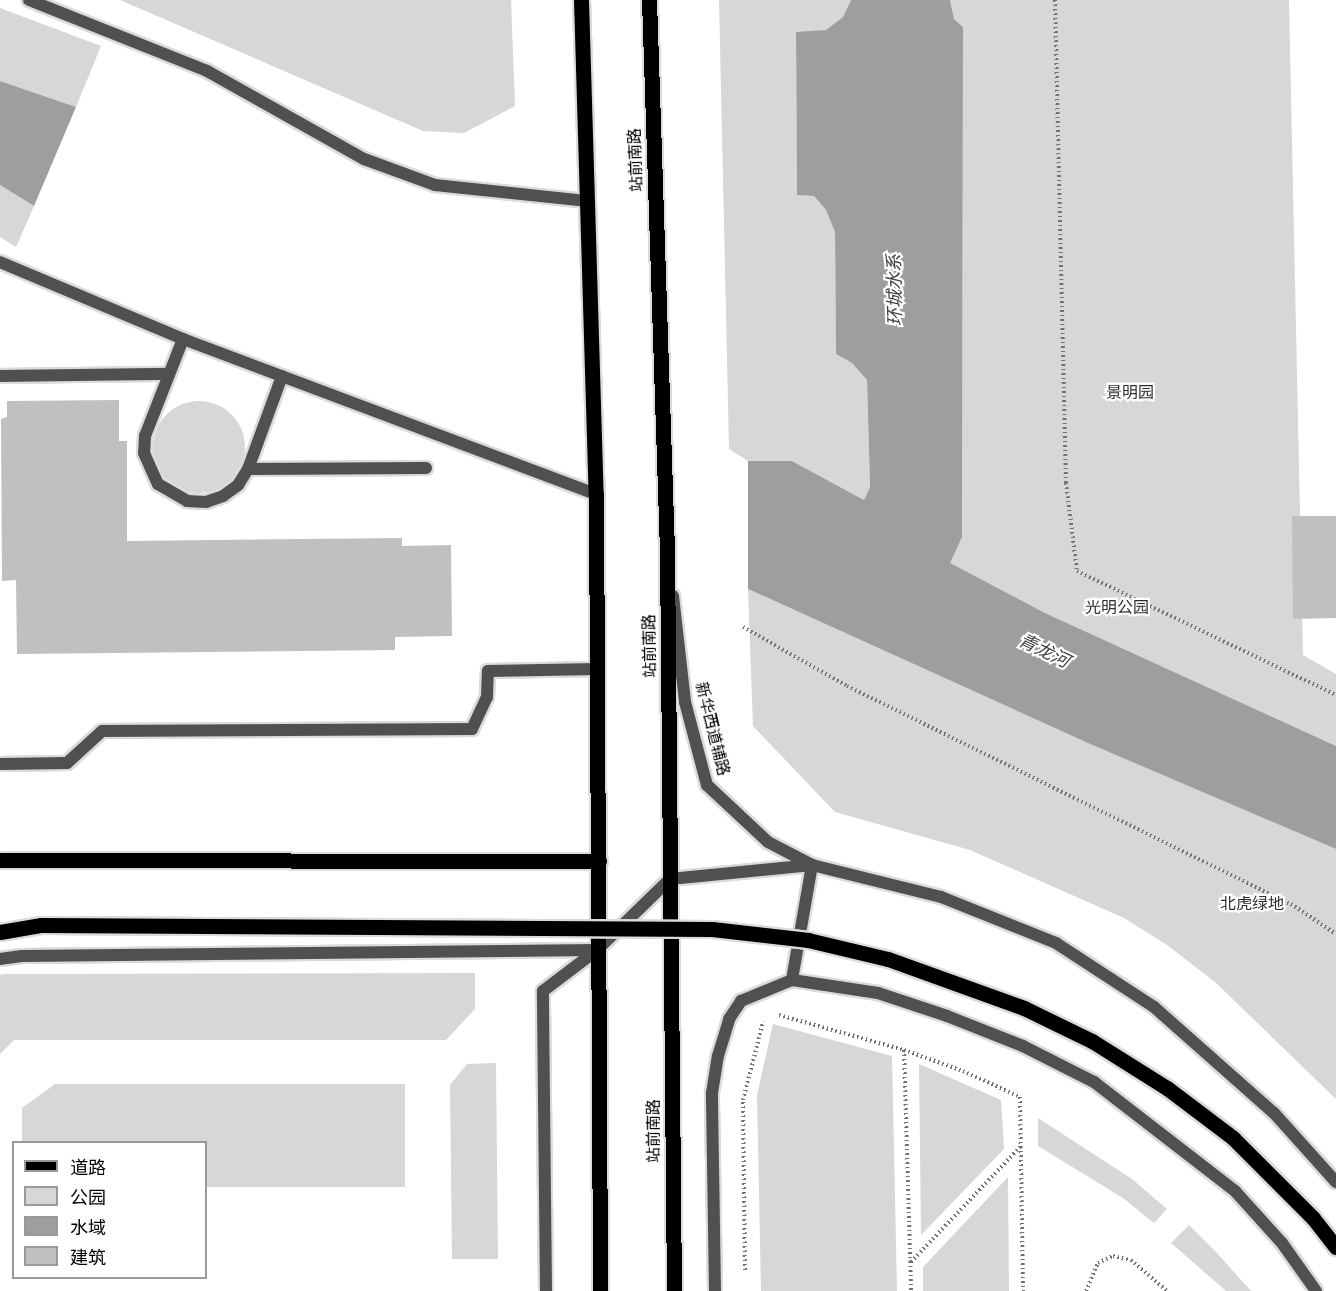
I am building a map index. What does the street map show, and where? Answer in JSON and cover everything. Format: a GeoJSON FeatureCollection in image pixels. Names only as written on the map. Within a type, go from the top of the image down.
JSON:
{"type":"FeatureCollection","features":[{"type":"Feature","properties":{"kind":"main road"},"geometry":{"type":"LineString","coordinates":[[581,0],[596,494],[600,1291]]}},
{"type":"Feature","properties":{"kind":"main road","name":"站前南路"},"geometry":{"type":"LineString","coordinates":[[649,0],[667,551],[674,1291]]}},
{"type":"Feature","properties":{"kind":"main road"},"geometry":{"type":"LineString","coordinates":[[0,860],[599,861]]}},
{"type":"Feature","properties":{"kind":"main road"},"geometry":{"type":"LineString","coordinates":[[0,932],[41,925],[712,929],[808,940],[888,959],[1024,1008],[1092,1041],[1167,1088],[1233,1138],[1313,1218],[1336,1247]]}},
{"type":"Feature","properties":{"kind":"street"},"geometry":{"type":"LineString","coordinates":[[29,0],[207,71],[364,159],[435,185],[588,201]]}},
{"type":"Feature","properties":{"kind":"street"},"geometry":{"type":"LineString","coordinates":[[0,262],[183,339],[596,494]]}},
{"type":"Feature","properties":{"kind":"street"},"geometry":{"type":"LineString","coordinates":[[183,339],[145,436],[146,461],[158,483],[187,501],[206,502],[223,496],[238,485],[248,469],[282,376]]}},
{"type":"Feature","properties":{"kind":"street"},"geometry":{"type":"LineString","coordinates":[[0,376],[169,374]]}},
{"type":"Feature","properties":{"kind":"street"},"geometry":{"type":"LineString","coordinates":[[248,469],[426,468]]}},
{"type":"Feature","properties":{"kind":"street","name":"新华西道辅路"},"geometry":{"type":"LineString","coordinates":[[667,551],[685,702],[707,785],[768,842],[812,865]]}},
{"type":"Feature","properties":{"kind":"street"},"geometry":{"type":"LineString","coordinates":[[0,764],[67,763],[102,731],[471,729],[487,697],[488,671],[597,669]]}},
{"type":"Feature","properties":{"kind":"street"},"geometry":{"type":"LineString","coordinates":[[792,980],[812,865]]}},
{"type":"Feature","properties":{"kind":"street"},"geometry":{"type":"LineString","coordinates":[[546,1291],[543,991],[597,950],[670,879],[812,865],[941,897],[1056,943],[1154,1007],[1274,1113],[1336,1182]]}},
{"type":"Feature","properties":{"kind":"street"},"geometry":{"type":"LineString","coordinates":[[0,959],[22,956],[597,950]]}},
{"type":"Feature","properties":{"kind":"street"},"geometry":{"type":"LineString","coordinates":[[715,1291],[712,1093],[718,1056],[729,1019],[741,1001],[792,980],[878,993],[947,1016],[1023,1046],[1094,1082],[1235,1191],[1282,1243],[1316,1291]]}},
{"type":"Feature","properties":{"kind":"path"},"geometry":{"type":"LineString","coordinates":[[1055,0],[1066,483],[1077,571],[1336,695]]}},
{"type":"Feature","properties":{"kind":"path"},"geometry":{"type":"LineString","coordinates":[[743,627],[847,686],[1291,904],[1336,934]]}},
{"type":"Feature","properties":{"kind":"path"},"geometry":{"type":"LineString","coordinates":[[745,1279],[743,1100],[765,1013]]}},
{"type":"Feature","properties":{"kind":"path"},"geometry":{"type":"LineString","coordinates":[[775,1015],[904,1050],[963,1071],[1020,1097],[1023,1291]]}},
{"type":"Feature","properties":{"kind":"path"},"geometry":{"type":"LineString","coordinates":[[904,1050],[911,1291]]}},
{"type":"Feature","properties":{"kind":"path"},"geometry":{"type":"LineString","coordinates":[[910,1263],[1021,1146]]}},
{"type":"Feature","properties":{"kind":"path"},"geometry":{"type":"LineString","coordinates":[[1086,1291],[1098,1263],[1113,1256],[1131,1260],[1167,1291]]}},
{"type":"Feature","properties":{"kind":"green space"},"geometry":{"type":"Polygon","coordinates":[[[120,0],[511,0],[515,106],[464,133],[423,131],[120,0]]]}},
{"type":"Feature","properties":{"kind":"green space"},"geometry":{"type":"Polygon","coordinates":[[[719,0],[851,0],[843,17],[826,30],[796,33],[797,195],[814,196],[826,210],[835,232],[836,354],[852,363],[867,380],[870,487],[864,500],[792,461],[748,461],[729,449],[719,0]]]}},
{"type":"Feature","properties":{"kind":"green space","name":"景明园"},"geometry":{"type":"Polygon","coordinates":[[[950,0],[1289,0],[1303,655],[1336,674],[1336,746],[1045,613],[949,563],[962,537],[963,27],[954,19],[950,0]]]}},
{"type":"Feature","properties":{"kind":"green space"},"geometry":{"type":"Polygon","coordinates":[[[0,8],[101,46],[76,107],[0,81],[0,8]]]}},
{"type":"Feature","properties":{"kind":"green space"},"geometry":{"type":"Polygon","coordinates":[[[0,185],[34,206],[16,247],[0,237],[0,185]]]}},
{"type":"Feature","properties":{"kind":"green space"},"geometry":{"type":"Polygon","coordinates":[[[199,401],[216,405],[231,415],[241,430],[245,447],[241,464],[231,479],[216,489],[199,493],[182,489],[167,479],[157,464],[153,447],[157,430],[167,415],[182,405],[199,401]]]}},
{"type":"Feature","properties":{"kind":"green space","name":"北虎绿地"},"geometry":{"type":"Polygon","coordinates":[[[748,589],[1090,744],[1336,849],[1336,1099],[1215,982],[1167,945],[1124,918],[970,850],[835,812],[753,726],[748,589]]]}},
{"type":"Feature","properties":{"kind":"green space"},"geometry":{"type":"Polygon","coordinates":[[[475,973],[475,1009],[446,1040],[14,1040],[0,1054],[0,975],[4,974],[475,973]]]}},
{"type":"Feature","properties":{"kind":"green space"},"geometry":{"type":"Polygon","coordinates":[[[773,1024],[892,1056],[897,1291],[761,1291],[757,1095],[773,1024]]]}},
{"type":"Feature","properties":{"kind":"green space"},"geometry":{"type":"Polygon","coordinates":[[[496,1063],[498,1259],[452,1259],[450,1085],[467,1064],[496,1063]]]}},
{"type":"Feature","properties":{"kind":"green space"},"geometry":{"type":"Polygon","coordinates":[[[919,1064],[1001,1100],[1004,1149],[921,1235],[919,1064]]]}},
{"type":"Feature","properties":{"kind":"green space"},"geometry":{"type":"Polygon","coordinates":[[[55,1084],[405,1084],[405,1187],[207,1187],[207,1141],[22,1141],[22,1108],[55,1084]]]}},
{"type":"Feature","properties":{"kind":"green space"},"geometry":{"type":"Polygon","coordinates":[[[1038,1118],[1132,1179],[1167,1209],[1154,1223],[1123,1198],[1038,1146],[1038,1118]]]}},
{"type":"Feature","properties":{"kind":"green space"},"geometry":{"type":"Polygon","coordinates":[[[1008,1177],[1009,1291],[923,1291],[923,1267],[1008,1177]]]}},
{"type":"Feature","properties":{"kind":"green space"},"geometry":{"type":"Polygon","coordinates":[[[1189,1225],[1251,1291],[1226,1291],[1171,1243],[1189,1225]]]}},
{"type":"Feature","properties":{"kind":"water"},"geometry":{"type":"Polygon","coordinates":[[[851,0],[950,0],[954,19],[963,27],[962,537],[950,563],[1045,613],[1336,746],[1336,849],[1090,744],[748,589],[748,461],[792,461],[864,500],[870,487],[867,380],[852,363],[836,354],[835,232],[826,210],[814,196],[797,195],[796,32],[826,30],[843,17],[851,0]]]}},
{"type":"Feature","properties":{"kind":"water"},"geometry":{"type":"Polygon","coordinates":[[[0,81],[76,107],[34,206],[0,185],[0,81]]]}},
{"type":"Feature","properties":{"kind":"building"},"geometry":{"type":"Polygon","coordinates":[[[119,400],[119,441],[127,441],[127,541],[402,538],[402,546],[451,545],[452,636],[395,637],[395,650],[17,654],[16,580],[2,581],[1,419],[7,417],[7,401],[119,400]]]}},
{"type":"Feature","properties":{"kind":"building"},"geometry":{"type":"Polygon","coordinates":[[[1292,516],[1336,516],[1336,618],[1293,619],[1292,516]]]}},
{"type":"Feature","properties":{"kind":"water label","name":"环城水系"},"geometry":{"type":"Point","coordinates":[895,290]}},
{"type":"Feature","properties":{"kind":"water label","name":"青龙河"},"geometry":{"type":"Point","coordinates":[1044,651]}},
{"type":"Feature","properties":{"kind":"park label","name":"光明公园"},"geometry":{"type":"Point","coordinates":[1117,608]}}]}
